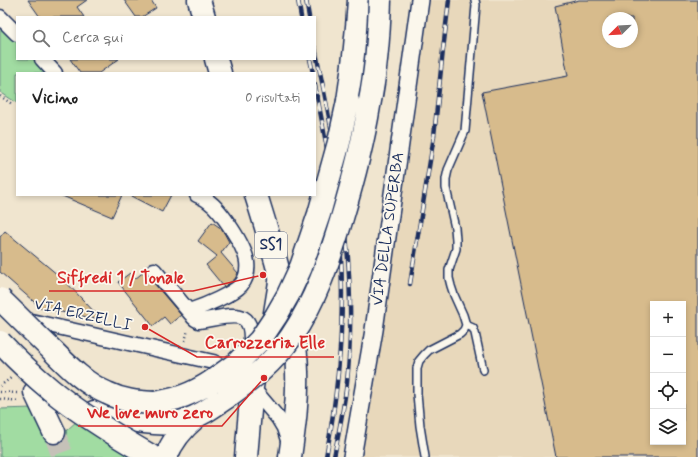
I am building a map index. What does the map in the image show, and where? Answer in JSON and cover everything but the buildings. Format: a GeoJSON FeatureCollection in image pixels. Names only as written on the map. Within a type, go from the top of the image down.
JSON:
{"type":"FeatureCollection","features":[{"type":"Feature","properties":{"kind":"main road"},"geometry":{"type":"LineString","coordinates":[[199,0],[204,16]]}},
{"type":"Feature","properties":{"kind":"main road"},"geometry":{"type":"LineString","coordinates":[[0,298],[71,368],[90,384],[117,398],[135,402],[154,403],[168,401],[199,390],[212,372],[236,364],[260,340],[288,295],[301,267],[319,214],[339,142],[348,101],[357,29],[358,0]]}},
{"type":"Feature","properties":{"kind":"main road"},"geometry":{"type":"LineString","coordinates":[[0,347],[32,378],[50,391],[76,405],[94,412],[156,423],[185,421],[212,408],[250,381],[273,360],[301,321],[319,286],[330,258],[348,197],[367,118],[379,30],[380,0]]}},
{"type":"Feature","properties":{"kind":"main road"},"geometry":{"type":"LineString","coordinates":[[216,60],[220,72]]}},
{"type":"Feature","properties":{"kind":"main road","name":"SS1"},"geometry":{"type":"LineString","coordinates":[[259,204],[281,276]]}},
{"type":"Feature","properties":{"kind":"main road"},"geometry":{"type":"LineString","coordinates":[[246,457],[247,383],[258,357],[258,347],[274,324],[281,276]]}},
{"type":"Feature","properties":{"kind":"main road"},"geometry":{"type":"LineString","coordinates":[[281,276],[295,346],[297,372],[297,401],[290,454]]}},
{"type":"Feature","properties":{"kind":"main road"},"geometry":{"type":"LineString","coordinates":[[0,342],[51,390],[72,406],[153,457]]}},
{"type":"Feature","properties":{"kind":"main road"},"geometry":{"type":"LineString","coordinates":[[16,364],[30,397],[46,414],[54,432]]}},
{"type":"Feature","properties":{"kind":"main road"},"geometry":{"type":"LineString","coordinates":[[166,457],[178,436],[188,424],[199,415]]}},
{"type":"Feature","properties":{"kind":"street","name":"VIA DELLA SUPERBA"},"geometry":{"type":"LineString","coordinates":[[352,457],[374,330],[420,0]]}},
{"type":"Feature","properties":{"kind":"street"},"geometry":{"type":"LineString","coordinates":[[0,17],[16,33]]}},
{"type":"Feature","properties":{"kind":"street"},"geometry":{"type":"LineString","coordinates":[[43,60],[54,72]]}},
{"type":"Feature","properties":{"kind":"street"},"geometry":{"type":"LineString","coordinates":[[192,315],[192,310],[236,291],[242,284],[247,274],[247,262],[244,250],[233,230],[220,213],[208,201],[199,196]]}},
{"type":"Feature","properties":{"kind":"street"},"geometry":{"type":"LineString","coordinates":[[154,270],[195,319],[199,320],[233,316],[242,317],[248,321],[250,325],[251,340],[258,347]]}},
{"type":"Feature","properties":{"kind":"street","name":"VIA ERZELLI"},"geometry":{"type":"LineString","coordinates":[[0,298],[21,319],[181,355],[212,372],[247,383],[278,418],[289,440],[290,454]]}},
{"type":"Feature","properties":{"kind":"street","name":"VIA ERZELLI"},"geometry":{"type":"LineString","coordinates":[[212,372],[258,347]]}},
{"type":"Feature","properties":{"kind":"lane"},"geometry":{"type":"LineString","coordinates":[[426,457],[419,420],[417,394],[417,368],[419,361],[429,350],[460,334],[466,325],[452,291],[449,278],[456,249],[456,240],[455,228],[447,193],[446,179],[448,170],[465,130],[476,5],[475,0]]}},
{"type":"Feature","properties":{"kind":"lane"},"geometry":{"type":"LineString","coordinates":[[466,325],[473,328],[484,370]]}},
{"type":"Feature","properties":{"kind":"path"},"geometry":{"type":"LineString","coordinates":[[0,96],[12,104]]}},
{"type":"Feature","properties":{"kind":"path"},"geometry":{"type":"LineString","coordinates":[[181,355],[192,315]]}},
{"type":"Feature","properties":{"kind":"path"},"geometry":{"type":"LineString","coordinates":[[0,399],[30,397]]}},
{"type":"Feature","properties":{"kind":"shaded area"},"geometry":{"type":"Polygon","coordinates":[[[430,0],[698,0],[698,457],[361,457],[376,380],[430,0]]]}},
{"type":"Feature","properties":{"kind":"green space"},"geometry":{"type":"Polygon","coordinates":[[[0,25],[16,40],[16,60],[37,60],[49,72],[16,72],[16,102],[0,92],[0,25]]]}},
{"type":"Feature","properties":{"kind":"green space"},"geometry":{"type":"Polygon","coordinates":[[[33,408],[53,437],[67,430],[78,420],[134,457],[0,457],[0,409],[33,408]]]}},
{"type":"Feature","properties":{"kind":"tunnel"},"geometry":{"type":"LineString","coordinates":[[54,432],[63,457]]}},
{"type":"Feature","properties":{"kind":"railway"},"geometry":{"type":"LineString","coordinates":[[298,0],[301,16]]}},
{"type":"Feature","properties":{"kind":"railway"},"geometry":{"type":"LineString","coordinates":[[306,0],[309,16]]}},
{"type":"Feature","properties":{"kind":"railway"},"geometry":{"type":"LineString","coordinates":[[410,284],[434,136],[449,0]]}},
{"type":"Feature","properties":{"kind":"railway"},"geometry":{"type":"LineString","coordinates":[[316,53],[338,165],[350,282],[350,332],[347,382],[334,457]]}},
{"type":"Feature","properties":{"kind":"railway"},"geometry":{"type":"LineString","coordinates":[[310,60],[313,72]]}},
{"type":"Feature","properties":{"kind":"railway"},"geometry":{"type":"LineString","coordinates":[[316,90],[337,210],[342,286],[342,315],[338,372],[326,457]]}},
{"type":"Feature","properties":{"kind":"place","name":"Siffredi 1 / Tonale"},"geometry":{"type":"Point","coordinates":[263,275]}},
{"type":"Feature","properties":{"kind":"place","name":"Carrozzeria Elle"},"geometry":{"type":"Point","coordinates":[145,327]}},
{"type":"Feature","properties":{"kind":"place","name":"We love muro zero"},"geometry":{"type":"Point","coordinates":[264,378]}}]}
